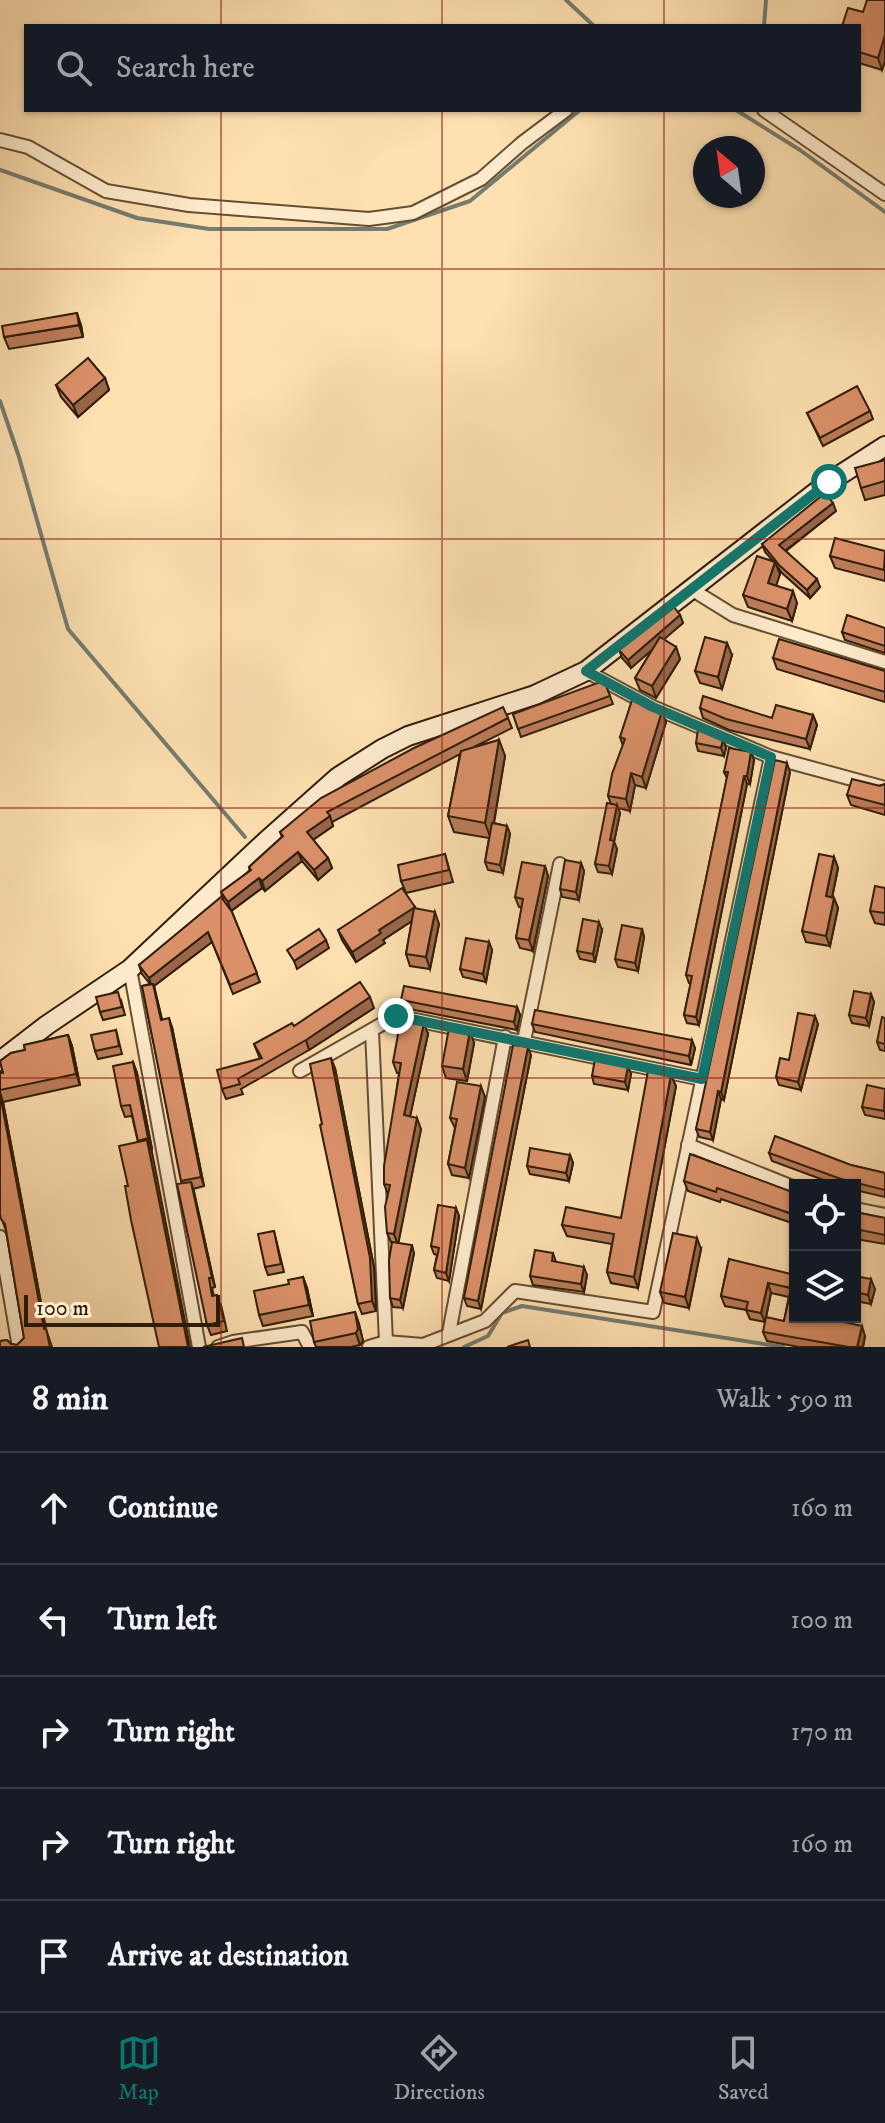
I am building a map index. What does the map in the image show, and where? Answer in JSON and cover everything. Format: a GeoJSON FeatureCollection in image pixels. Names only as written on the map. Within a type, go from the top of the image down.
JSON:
{"type":"FeatureCollection","features":[{"type":"Feature","properties":{"kind":"street"},"geometry":{"type":"LineString","coordinates":[[0,140],[28,147],[106,191],[189,205],[369,219],[413,213],[481,179],[563,112]]}},
{"type":"Feature","properties":{"kind":"street"},"geometry":{"type":"LineString","coordinates":[[767,112],[885,194]]}},
{"type":"Feature","properties":{"kind":"street"},"geometry":{"type":"LineString","coordinates":[[0,1061],[130,969],[316,795],[360,762],[408,736],[535,695],[586,671],[829,482],[885,446]]}},
{"type":"Feature","properties":{"kind":"street"},"geometry":{"type":"LineString","coordinates":[[691,589],[733,615],[885,662]]}},
{"type":"Feature","properties":{"kind":"street"},"geometry":{"type":"LineString","coordinates":[[586,671],[653,707],[771,757],[885,788]]}},
{"type":"Feature","properties":{"kind":"street"},"geometry":{"type":"LineString","coordinates":[[369,1347],[386,1342],[423,1345],[485,1321],[515,1291],[653,1312],[771,757]]}},
{"type":"Feature","properties":{"kind":"street"},"geometry":{"type":"LineString","coordinates":[[524,1041],[560,864]]}},
{"type":"Feature","properties":{"kind":"street"},"geometry":{"type":"LineString","coordinates":[[130,969],[199,1347]]}},
{"type":"Feature","properties":{"kind":"street"},"geometry":{"type":"LineString","coordinates":[[300,1071],[396,1016],[702,1079]]}},
{"type":"Feature","properties":{"kind":"street"},"geometry":{"type":"LineString","coordinates":[[372,1031],[386,1342]]}},
{"type":"Feature","properties":{"kind":"street"},"geometry":{"type":"LineString","coordinates":[[449,1333],[505,1037]]}},
{"type":"Feature","properties":{"kind":"street"},"geometry":{"type":"LineString","coordinates":[[688,1145],[789,1186]]}},
{"type":"Feature","properties":{"kind":"street"},"geometry":{"type":"LineString","coordinates":[[861,1210],[885,1215]]}},
{"type":"Feature","properties":{"kind":"street"},"geometry":{"type":"LineString","coordinates":[[0,1237],[19,1347]]}},
{"type":"Feature","properties":{"kind":"street"},"geometry":{"type":"LineString","coordinates":[[218,1347],[302,1332],[310,1347]]}},
{"type":"Feature","properties":{"kind":"building"},"geometry":{"type":"Polygon","coordinates":[[[867,0],[885,0],[885,35],[878,58],[861,53],[861,24],[843,24],[848,8],[863,12],[867,0]]]}},
{"type":"Feature","properties":{"kind":"building"},"geometry":{"type":"Polygon","coordinates":[[[77,313],[79,325],[4,337],[2,326],[77,313]]]}},
{"type":"Feature","properties":{"kind":"building"},"geometry":{"type":"Polygon","coordinates":[[[88,358],[105,378],[73,405],[56,385],[88,358]]]}},
{"type":"Feature","properties":{"kind":"building"},"geometry":{"type":"Polygon","coordinates":[[[857,386],[870,411],[820,438],[807,413],[857,386]]]}},
{"type":"Feature","properties":{"kind":"building"},"geometry":{"type":"Polygon","coordinates":[[[885,460],[885,481],[861,488],[855,468],[885,460]]]}},
{"type":"Feature","properties":{"kind":"building"},"geometry":{"type":"Polygon","coordinates":[[[825,493],[833,503],[779,545],[817,579],[807,590],[779,565],[762,544],[825,493]]]}},
{"type":"Feature","properties":{"kind":"building"},"geometry":{"type":"Polygon","coordinates":[[[835,538],[885,551],[884,570],[830,556],[835,538]]]}},
{"type":"Feature","properties":{"kind":"building"},"geometry":{"type":"Polygon","coordinates":[[[757,556],[775,562],[768,583],[793,591],[787,609],[743,595],[757,556]]]}},
{"type":"Feature","properties":{"kind":"building"},"geometry":{"type":"Polygon","coordinates":[[[674,607],[680,615],[628,660],[619,650],[674,607]]]}},
{"type":"Feature","properties":{"kind":"building"},"geometry":{"type":"Polygon","coordinates":[[[847,615],[885,628],[885,646],[842,632],[847,615]]]}},
{"type":"Feature","properties":{"kind":"building"},"geometry":{"type":"Polygon","coordinates":[[[660,637],[676,647],[652,686],[635,678],[660,637]]]}},
{"type":"Feature","properties":{"kind":"building"},"geometry":{"type":"Polygon","coordinates":[[[705,637],[727,643],[718,677],[695,671],[705,637]]]}},
{"type":"Feature","properties":{"kind":"building"},"geometry":{"type":"Polygon","coordinates":[[[779,639],[885,671],[885,692],[773,658],[779,639]]]}},
{"type":"Feature","properties":{"kind":"building"},"geometry":{"type":"Polygon","coordinates":[[[600,682],[606,686],[610,696],[518,729],[513,714],[600,682]]]}},
{"type":"Feature","properties":{"kind":"building"},"geometry":{"type":"Polygon","coordinates":[[[703,696],[772,718],[776,705],[813,715],[806,739],[726,719],[700,708],[703,696]]]}},
{"type":"Feature","properties":{"kind":"building"},"geometry":{"type":"Polygon","coordinates":[[[633,697],[662,711],[642,777],[631,773],[626,799],[608,796],[612,774],[625,739],[620,737],[633,697]]]}},
{"type":"Feature","properties":{"kind":"building"},"geometry":{"type":"Polygon","coordinates":[[[503,707],[508,718],[327,812],[330,816],[307,832],[328,858],[314,870],[298,852],[262,881],[259,878],[228,902],[221,892],[251,870],[249,867],[283,836],[280,832],[321,798],[414,748],[503,707]]]}},
{"type":"Feature","properties":{"kind":"building"},"geometry":{"type":"Polygon","coordinates":[[[698,729],[723,739],[721,748],[696,743],[698,729]]]}},
{"type":"Feature","properties":{"kind":"building"},"geometry":{"type":"Polygon","coordinates":[[[499,740],[485,823],[448,816],[461,751],[499,740]]]}},
{"type":"Feature","properties":{"kind":"building"},"geometry":{"type":"Polygon","coordinates":[[[729,748],[751,752],[696,1017],[684,1015],[692,976],[686,975],[728,772],[724,772],[729,748]]]}},
{"type":"Feature","properties":{"kind":"building"},"geometry":{"type":"Polygon","coordinates":[[[775,760],[787,763],[721,1092],[718,1091],[710,1132],[696,1129],[775,760]]]}},
{"type":"Feature","properties":{"kind":"building"},"geometry":{"type":"Polygon","coordinates":[[[852,779],[880,786],[885,784],[885,805],[847,795],[852,779]]]}},
{"type":"Feature","properties":{"kind":"building"},"geometry":{"type":"Polygon","coordinates":[[[607,803],[617,805],[609,866],[595,864],[607,803]]]}},
{"type":"Feature","properties":{"kind":"building"},"geometry":{"type":"Polygon","coordinates":[[[492,823],[507,826],[500,865],[485,862],[492,823]]]}},
{"type":"Feature","properties":{"kind":"building"},"geometry":{"type":"Polygon","coordinates":[[[445,854],[449,870],[401,881],[398,865],[445,854]]]}},
{"type":"Feature","properties":{"kind":"building"},"geometry":{"type":"Polygon","coordinates":[[[819,854],[834,857],[826,896],[834,898],[826,936],[802,931],[819,854]]]}},
{"type":"Feature","properties":{"kind":"building"},"geometry":{"type":"Polygon","coordinates":[[[565,860],[581,863],[576,892],[560,889],[565,860]]]}},
{"type":"Feature","properties":{"kind":"building"},"geometry":{"type":"Polygon","coordinates":[[[522,862],[545,866],[529,940],[516,938],[523,899],[515,897],[522,862]]]}},
{"type":"Feature","properties":{"kind":"building"},"geometry":{"type":"Polygon","coordinates":[[[875,886],[885,888],[885,913],[870,911],[875,886]]]}},
{"type":"Feature","properties":{"kind":"building"},"geometry":{"type":"Polygon","coordinates":[[[402,888],[415,907],[352,952],[338,930],[402,888]]]}},
{"type":"Feature","properties":{"kind":"building"},"geometry":{"type":"Polygon","coordinates":[[[221,897],[232,912],[257,973],[230,985],[208,932],[149,978],[139,965],[221,897]]]}},
{"type":"Feature","properties":{"kind":"building"},"geometry":{"type":"Polygon","coordinates":[[[414,908],[435,912],[426,957],[406,954],[414,908]]]}},
{"type":"Feature","properties":{"kind":"building"},"geometry":{"type":"Polygon","coordinates":[[[583,919],[599,922],[593,954],[577,951],[583,919]]]}},
{"type":"Feature","properties":{"kind":"building"},"geometry":{"type":"Polygon","coordinates":[[[622,925],[642,929],[635,963],[615,959],[622,925]]]}},
{"type":"Feature","properties":{"kind":"building"},"geometry":{"type":"Polygon","coordinates":[[[319,929],[326,940],[294,961],[287,950],[319,929]]]}},
{"type":"Feature","properties":{"kind":"building"},"geometry":{"type":"Polygon","coordinates":[[[466,938],[489,942],[483,974],[460,969],[466,938]]]}},
{"type":"Feature","properties":{"kind":"building"},"geometry":{"type":"Polygon","coordinates":[[[360,982],[370,997],[306,1040],[238,1079],[240,1084],[222,1089],[217,1070],[262,1058],[254,1044],[292,1023],[294,1026],[360,982]]]}},
{"type":"Feature","properties":{"kind":"building"},"geometry":{"type":"Polygon","coordinates":[[[153,984],[161,1020],[169,1018],[201,1177],[181,1181],[142,986],[153,984]]]}},
{"type":"Feature","properties":{"kind":"building"},"geometry":{"type":"Polygon","coordinates":[[[404,986],[517,1007],[514,1022],[401,1000],[404,986]]]}},
{"type":"Feature","properties":{"kind":"building"},"geometry":{"type":"Polygon","coordinates":[[[854,991],[871,994],[866,1018],[849,1015],[854,991]]]}},
{"type":"Feature","properties":{"kind":"building"},"geometry":{"type":"Polygon","coordinates":[[[118,992],[122,1007],[100,1012],[96,997],[118,992]]]}},
{"type":"Feature","properties":{"kind":"building"},"geometry":{"type":"Polygon","coordinates":[[[535,1010],[692,1040],[689,1056],[532,1024],[535,1010]]]}},
{"type":"Feature","properties":{"kind":"building"},"geometry":{"type":"Polygon","coordinates":[[[798,1013],[815,1016],[798,1082],[776,1077],[780,1058],[789,1060],[798,1013]]]}},
{"type":"Feature","properties":{"kind":"building"},"geometry":{"type":"Polygon","coordinates":[[[882,1017],[885,1018],[885,1044],[877,1042],[882,1017]]]}},
{"type":"Feature","properties":{"kind":"building"},"geometry":{"type":"Polygon","coordinates":[[[401,1018],[424,1023],[404,1115],[417,1118],[394,1234],[387,1233],[385,1207],[390,1185],[384,1184],[384,1166],[401,1063],[393,1062],[401,1018]]]}},
{"type":"Feature","properties":{"kind":"building"},"geometry":{"type":"Polygon","coordinates":[[[449,1028],[470,1031],[463,1069],[442,1066],[449,1028]]]}},
{"type":"Feature","properties":{"kind":"building"},"geometry":{"type":"Polygon","coordinates":[[[116,1030],[119,1046],[95,1051],[91,1035],[116,1030]]]}},
{"type":"Feature","properties":{"kind":"building"},"geometry":{"type":"Polygon","coordinates":[[[68,1035],[76,1074],[0,1090],[0,1073],[3,1073],[0,1061],[11,1053],[25,1050],[24,1045],[68,1035]]]}},
{"type":"Feature","properties":{"kind":"building"},"geometry":{"type":"Polygon","coordinates":[[[513,1045],[528,1047],[478,1301],[464,1298],[513,1045]]]}},
{"type":"Feature","properties":{"kind":"building"},"geometry":{"type":"Polygon","coordinates":[[[331,1058],[370,1258],[372,1301],[358,1304],[310,1064],[331,1058]]]}},
{"type":"Feature","properties":{"kind":"building"},"geometry":{"type":"Polygon","coordinates":[[[595,1059],[628,1066],[625,1082],[592,1076],[595,1059]]]}},
{"type":"Feature","properties":{"kind":"building"},"geometry":{"type":"Polygon","coordinates":[[[133,1062],[148,1138],[138,1141],[130,1105],[121,1106],[113,1066],[133,1062]]]}},
{"type":"Feature","properties":{"kind":"building"},"geometry":{"type":"Polygon","coordinates":[[[648,1071],[671,1075],[634,1277],[607,1272],[614,1234],[562,1225],[566,1207],[621,1218],[648,1071]]]}},
{"type":"Feature","properties":{"kind":"building"},"geometry":{"type":"Polygon","coordinates":[[[457,1082],[481,1086],[465,1168],[448,1164],[457,1119],[450,1118],[457,1082]]]}},
{"type":"Feature","properties":{"kind":"building"},"geometry":{"type":"Polygon","coordinates":[[[867,1085],[885,1089],[884,1111],[862,1107],[867,1085]]]}},
{"type":"Feature","properties":{"kind":"building"},"geometry":{"type":"Polygon","coordinates":[[[0,1094],[50,1347],[0,1347],[0,1341],[7,1340],[17,1345],[24,1338],[5,1224],[0,1214],[0,1094]]]}},
{"type":"Feature","properties":{"kind":"building"},"geometry":{"type":"Polygon","coordinates":[[[775,1136],[851,1165],[885,1173],[885,1190],[861,1184],[861,1179],[841,1179],[769,1153],[775,1136]]]}},
{"type":"Feature","properties":{"kind":"building"},"geometry":{"type":"Polygon","coordinates":[[[147,1140],[188,1347],[159,1347],[131,1220],[125,1186],[128,1186],[119,1146],[147,1140]]]}},
{"type":"Feature","properties":{"kind":"building"},"geometry":{"type":"Polygon","coordinates":[[[530,1148],[570,1155],[566,1173],[527,1166],[530,1148]]]}},
{"type":"Feature","properties":{"kind":"building"},"geometry":{"type":"Polygon","coordinates":[[[690,1154],[789,1191],[789,1213],[717,1188],[716,1192],[684,1181],[690,1154]]]}},
{"type":"Feature","properties":{"kind":"building"},"geometry":{"type":"Polygon","coordinates":[[[191,1182],[212,1278],[209,1278],[212,1296],[217,1295],[224,1321],[207,1325],[177,1184],[191,1182]]]}},
{"type":"Feature","properties":{"kind":"building"},"geometry":{"type":"Polygon","coordinates":[[[438,1205],[456,1208],[446,1273],[434,1270],[439,1248],[431,1246],[438,1205]]]}},
{"type":"Feature","properties":{"kind":"building"},"geometry":{"type":"Polygon","coordinates":[[[861,1213],[885,1218],[885,1235],[861,1230],[861,1213]]]}},
{"type":"Feature","properties":{"kind":"building"},"geometry":{"type":"Polygon","coordinates":[[[274,1231],[281,1264],[265,1267],[258,1234],[274,1231]]]}},
{"type":"Feature","properties":{"kind":"building"},"geometry":{"type":"Polygon","coordinates":[[[673,1233],[697,1238],[685,1297],[660,1292],[673,1233]]]}},
{"type":"Feature","properties":{"kind":"building"},"geometry":{"type":"Polygon","coordinates":[[[392,1242],[412,1245],[400,1300],[390,1298],[392,1242]]]}},
{"type":"Feature","properties":{"kind":"building"},"geometry":{"type":"Polygon","coordinates":[[[535,1250],[553,1253],[552,1261],[584,1267],[581,1284],[530,1276],[535,1250]]]}},
{"type":"Feature","properties":{"kind":"building"},"geometry":{"type":"Polygon","coordinates":[[[729,1259],[789,1274],[789,1288],[768,1283],[761,1313],[746,1310],[748,1302],[721,1296],[729,1259]]]}},
{"type":"Feature","properties":{"kind":"building"},"geometry":{"type":"Polygon","coordinates":[[[303,1277],[309,1305],[259,1315],[254,1291],[289,1284],[288,1280],[303,1277]]]}},
{"type":"Feature","properties":{"kind":"building"},"geometry":{"type":"Polygon","coordinates":[[[861,1277],[871,1279],[868,1295],[861,1293],[861,1277]]]}},
{"type":"Feature","properties":{"kind":"building"},"geometry":{"type":"Polygon","coordinates":[[[789,1297],[789,1323],[848,1323],[862,1326],[857,1347],[763,1332],[766,1317],[784,1321],[789,1297]]]}},
{"type":"Feature","properties":{"kind":"building"},"geometry":{"type":"Polygon","coordinates":[[[355,1312],[356,1333],[314,1342],[310,1321],[355,1312]]]}},
{"type":"Feature","properties":{"kind":"building"},"geometry":{"type":"Polygon","coordinates":[[[242,1338],[244,1347],[203,1347],[242,1338]]]}},
{"type":"Feature","properties":{"kind":"building"},"geometry":{"type":"Polygon","coordinates":[[[528,1340],[530,1347],[507,1347],[528,1340]]]}},
{"type":"Feature","properties":{"kind":"waterway"},"geometry":{"type":"LineString","coordinates":[[566,0],[592,24]]}},
{"type":"Feature","properties":{"kind":"waterway"},"geometry":{"type":"LineString","coordinates":[[764,24],[766,0]]}},
{"type":"Feature","properties":{"kind":"waterway"},"geometry":{"type":"LineString","coordinates":[[0,170],[137,218],[209,229],[387,229],[470,201],[578,112]]}},
{"type":"Feature","properties":{"kind":"waterway"},"geometry":{"type":"LineString","coordinates":[[739,112],[800,150],[885,212]]}},
{"type":"Feature","properties":{"kind":"waterway"},"geometry":{"type":"LineString","coordinates":[[0,401],[68,629],[245,837]]}},
{"type":"Feature","properties":{"kind":"waterway"},"geometry":{"type":"LineString","coordinates":[[464,1347],[488,1336],[502,1313],[522,1306],[783,1347]]}},
{"type":"Feature","properties":{"kind":"route"},"geometry":{"type":"LineString","coordinates":[[396,1016],[702,1079],[771,757],[653,707],[586,671],[829,482]]}}]}
